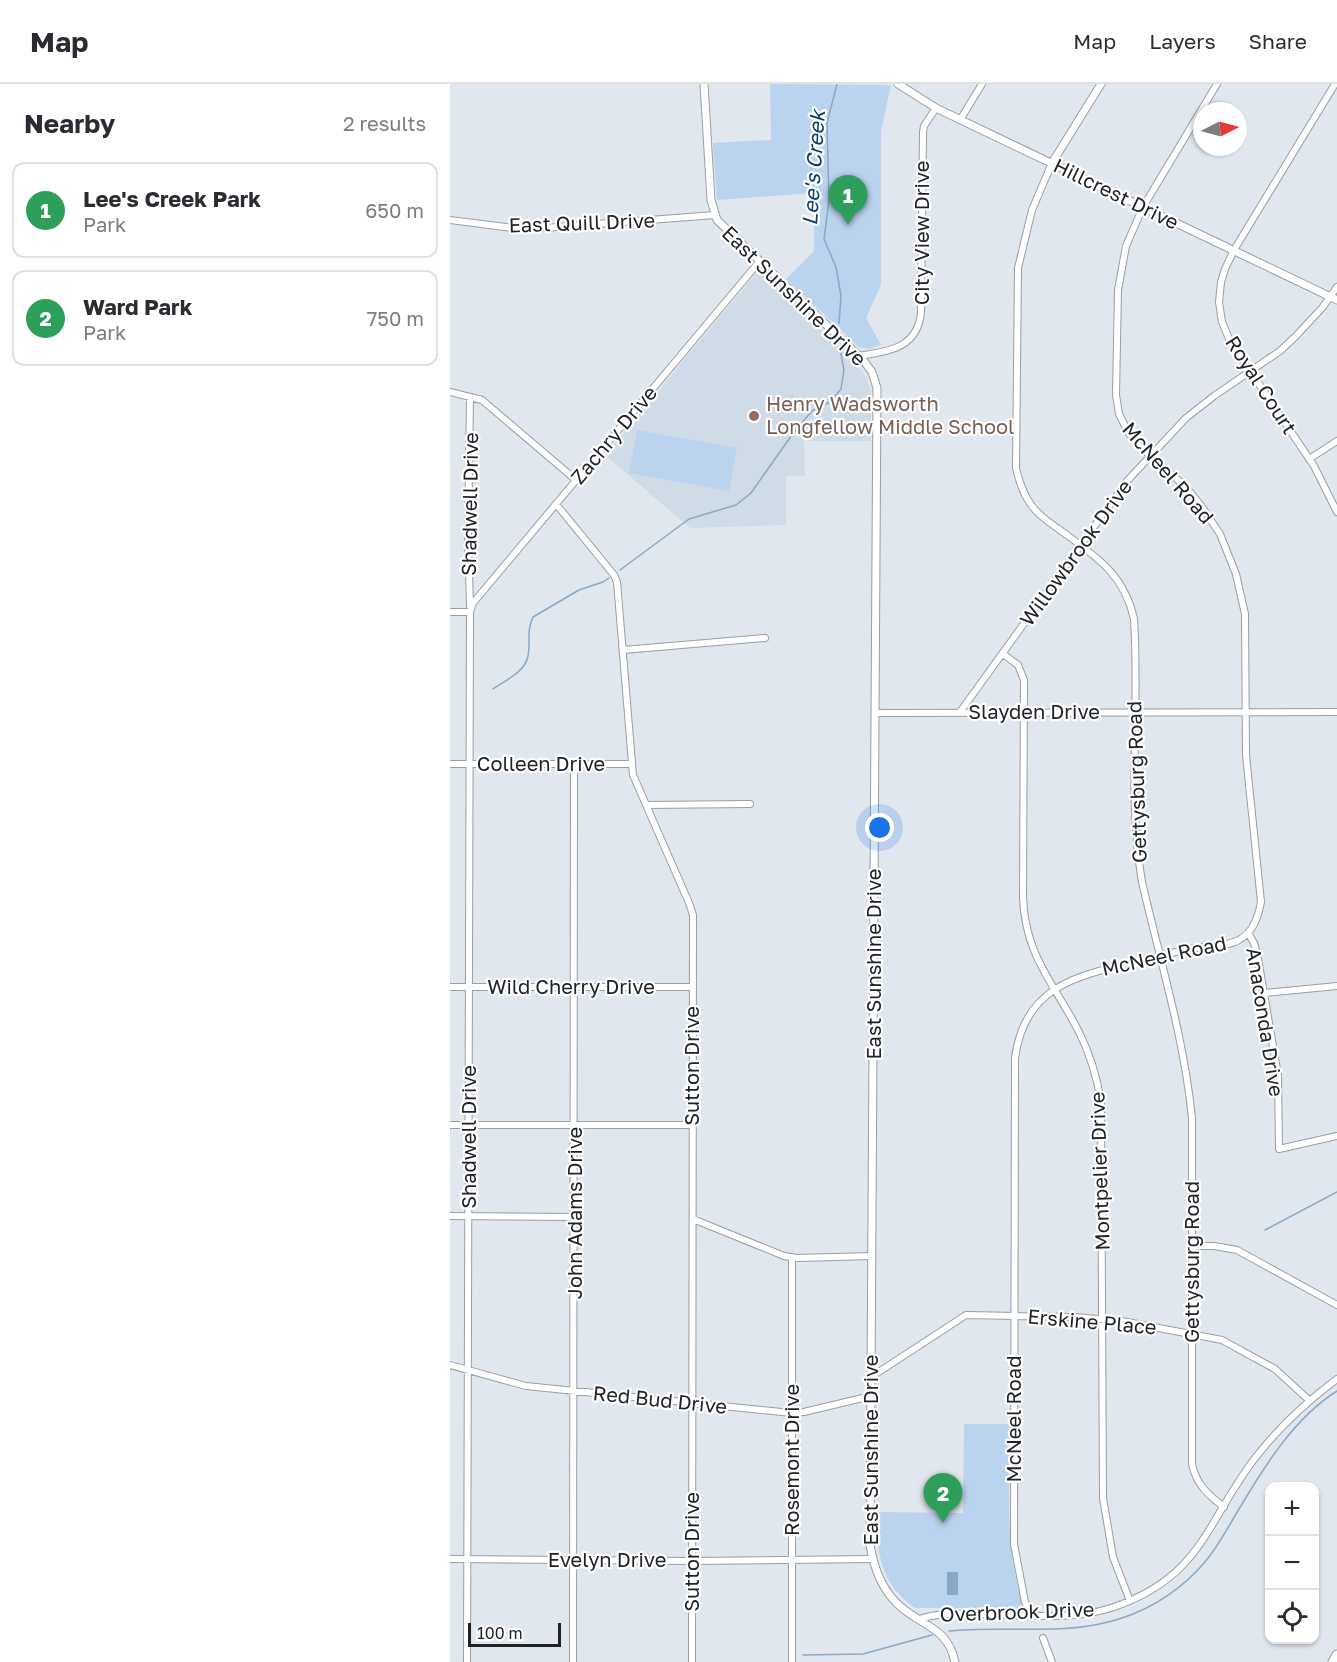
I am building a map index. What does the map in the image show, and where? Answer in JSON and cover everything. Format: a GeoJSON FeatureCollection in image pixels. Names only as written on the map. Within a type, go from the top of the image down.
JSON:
{"type":"FeatureCollection","features":[{"type":"Feature","properties":{"kind":"main road"},"geometry":{"type":"LineString","coordinates":[[1333,1662],[1337,1656]]}},
{"type":"Feature","properties":{"kind":"street","name":"East Sunshine Drive"},"geometry":{"type":"LineString","coordinates":[[704,84],[711,200],[720,224],[858,356],[872,372],[877,388],[870,1545],[878,1576],[889,1594],[903,1609],[944,1637],[955,1662]]}},
{"type":"Feature","properties":{"kind":"street","name":"Hillcrest Drive"},"geometry":{"type":"LineString","coordinates":[[898,84],[960,120],[1334,298]]}},
{"type":"Feature","properties":{"kind":"street"},"geometry":{"type":"LineString","coordinates":[[960,120],[982,84]]}},
{"type":"Feature","properties":{"kind":"street"},"geometry":{"type":"LineString","coordinates":[[1052,163],[1101,84]]}},
{"type":"Feature","properties":{"kind":"street","name":"McNeel Road"},"geometry":{"type":"LineString","coordinates":[[1033,1616],[1025,1602],[1014,1544],[1015,1058],[1019,1038],[1027,1019],[1039,1002],[1071,979],[1091,972],[1193,948],[1230,944],[1248,933],[1255,923],[1261,897],[1247,765],[1245,614],[1239,584],[1220,534],[1185,486],[1133,439],[1119,414],[1116,395],[1119,281],[1126,246],[1143,207],[1217,84]]}},
{"type":"Feature","properties":{"kind":"street","name":"Royal Court"},"geometry":{"type":"LineString","coordinates":[[1335,84],[1234,250],[1221,282],[1220,312],[1230,341],[1309,459],[1324,483],[1337,512]]}},
{"type":"Feature","properties":{"kind":"street","name":"City View Drive"},"geometry":{"type":"LineString","coordinates":[[858,356],[885,352],[901,346],[912,338],[918,328],[921,313],[923,132],[924,126],[936,108]]}},
{"type":"Feature","properties":{"kind":"street","name":"Gettysburg Road"},"geometry":{"type":"LineString","coordinates":[[1052,163],[1032,210],[1018,268],[1016,456],[1022,489],[1032,507],[1112,572],[1126,593],[1131,607],[1134,631],[1135,835],[1142,882],[1188,1082],[1192,1118],[1191,1464],[1203,1490],[1224,1507]]}},
{"type":"Feature","properties":{"kind":"street","name":"East Quill Drive"},"geometry":{"type":"LineString","coordinates":[[450,220],[531,229],[715,215]]}},
{"type":"Feature","properties":{"kind":"street","name":"Zachry Drive"},"geometry":{"type":"LineString","coordinates":[[471,611],[473,603],[759,262]]}},
{"type":"Feature","properties":{"kind":"street","name":"Willowbrook Drive"},"geometry":{"type":"LineString","coordinates":[[960,712],[1113,498],[1150,455],[1186,418],[1296,336],[1334,298],[1337,287]]}},
{"type":"Feature","properties":{"kind":"street"},"geometry":{"type":"LineString","coordinates":[[450,392],[482,400],[576,480]]}},
{"type":"Feature","properties":{"kind":"street","name":"Shadwell Drive"},"geometry":{"type":"LineString","coordinates":[[467,1662],[470,397]]}},
{"type":"Feature","properties":{"kind":"street"},"geometry":{"type":"LineString","coordinates":[[1309,459],[1337,441]]}},
{"type":"Feature","properties":{"kind":"street","name":"Sutton Drive"},"geometry":{"type":"LineString","coordinates":[[556,504],[614,575],[617,582],[633,775],[691,908],[693,987],[692,1662]]}},
{"type":"Feature","properties":{"kind":"street"},"geometry":{"type":"LineString","coordinates":[[450,612],[471,611]]}},
{"type":"Feature","properties":{"kind":"street"},"geometry":{"type":"LineString","coordinates":[[622,650],[765,638]]}},
{"type":"Feature","properties":{"kind":"street","name":"Montpelier Drive"},"geometry":{"type":"LineString","coordinates":[[1003,654],[1018,665],[1023,675],[1023,909],[1032,948],[1053,990],[1079,1033],[1092,1063],[1101,1102],[1103,1498],[1113,1557],[1130,1600]]}},
{"type":"Feature","properties":{"kind":"street","name":"Slayden Drive"},"geometry":{"type":"LineString","coordinates":[[876,713],[1337,712]]}},
{"type":"Feature","properties":{"kind":"street","name":"Colleen Drive"},"geometry":{"type":"LineString","coordinates":[[450,764],[632,764]]}},
{"type":"Feature","properties":{"kind":"street","name":"John Adams Drive"},"geometry":{"type":"LineString","coordinates":[[573,1662],[574,764]]}},
{"type":"Feature","properties":{"kind":"street"},"geometry":{"type":"LineString","coordinates":[[646,805],[750,804]]}},
{"type":"Feature","properties":{"kind":"street","name":"Anaconda Drive"},"geometry":{"type":"LineString","coordinates":[[1248,933],[1257,953],[1278,1075],[1279,1149],[1337,1136]]}},
{"type":"Feature","properties":{"kind":"street"},"geometry":{"type":"LineString","coordinates":[[1264,993],[1337,986]]}},
{"type":"Feature","properties":{"kind":"street","name":"Wild Cherry Drive"},"geometry":{"type":"LineString","coordinates":[[450,987],[693,987]]}},
{"type":"Feature","properties":{"kind":"street"},"geometry":{"type":"LineString","coordinates":[[450,1125],[692,1125]]}},
{"type":"Feature","properties":{"kind":"street"},"geometry":{"type":"LineString","coordinates":[[450,1216],[575,1217]]}},
{"type":"Feature","properties":{"kind":"street"},"geometry":{"type":"LineString","coordinates":[[693,1219],[775,1254],[792,1257],[872,1256]]}},
{"type":"Feature","properties":{"kind":"street"},"geometry":{"type":"LineString","coordinates":[[1192,1246],[1214,1246],[1237,1250],[1337,1305]]}},
{"type":"Feature","properties":{"kind":"street","name":"Rosemont Drive"},"geometry":{"type":"LineString","coordinates":[[792,1257],[792,1662]]}},
{"type":"Feature","properties":{"kind":"street","name":"Erskine Place"},"geometry":{"type":"LineString","coordinates":[[871,1377],[966,1315],[1102,1318],[1191,1333],[1229,1343],[1275,1369],[1310,1401]]}},
{"type":"Feature","properties":{"kind":"street","name":"Red Bud Drive"},"geometry":{"type":"LineString","coordinates":[[450,1365],[526,1386],[792,1413],[871,1396]]}},
{"type":"Feature","properties":{"kind":"street","name":"Overbrook Drive"},"geometry":{"type":"LineString","coordinates":[[919,1619],[942,1614],[1033,1616],[1094,1612],[1130,1600],[1161,1584],[1188,1561],[1204,1540],[1252,1462],[1265,1446],[1290,1419],[1337,1379]]}},
{"type":"Feature","properties":{"kind":"street","name":"Evelyn Drive"},"geometry":{"type":"LineString","coordinates":[[450,1559],[691,1561],[872,1558]]}},
{"type":"Feature","properties":{"kind":"street"},"geometry":{"type":"LineString","coordinates":[[1043,1638],[1052,1662]]}},
{"type":"Feature","properties":{"kind":"shaded area"},"geometry":{"type":"Polygon","coordinates":[[[770,84],[891,85],[881,131],[881,285],[866,318],[881,345],[869,349],[859,347],[786,279],[814,251],[814,193],[717,200],[713,143],[771,140],[770,84]]]}},
{"type":"Feature","properties":{"kind":"shaded area","name":"Henry Wadsworth Longfellow Middle School"},"geometry":{"type":"Polygon","coordinates":[[[758,271],[851,358],[866,376],[871,391],[871,441],[804,441],[805,476],[786,476],[786,525],[690,528],[605,455],[758,271]]]}},
{"type":"Feature","properties":{"kind":"shaded area"},"geometry":{"type":"Polygon","coordinates":[[[637,430],[737,448],[729,491],[629,473],[637,430]]]}},
{"type":"Feature","properties":{"kind":"shaded area"},"geometry":{"type":"Polygon","coordinates":[[[964,1424],[1010,1424],[1010,1534],[1022,1603],[1018,1608],[915,1608],[894,1588],[882,1565],[877,1540],[876,1512],[963,1513],[964,1424]]]}},
{"type":"Feature","properties":{"kind":"shaded area"},"geometry":{"type":"Polygon","coordinates":[[[947,1572],[958,1572],[958,1595],[947,1595],[947,1572]]]}},
{"type":"Feature","properties":{"kind":"waterway","name":"Lee's Creek"},"geometry":{"type":"LineString","coordinates":[[837,84],[827,123],[829,201],[824,239],[836,267],[841,296],[839,323]]}},
{"type":"Feature","properties":{"kind":"waterway","name":"Lee's Creek"},"geometry":{"type":"LineString","coordinates":[[620,570],[689,519],[736,505],[751,493],[794,432],[812,411],[830,402],[841,389],[844,370],[840,349]]}},
{"type":"Feature","properties":{"kind":"waterway","name":"Lee's Creek"},"geometry":{"type":"LineString","coordinates":[[493,689],[514,675],[526,662],[533,617],[579,590],[609,578]]}},
{"type":"Feature","properties":{"kind":"waterway"},"geometry":{"type":"LineString","coordinates":[[1265,1230],[1337,1192]]}},
{"type":"Feature","properties":{"kind":"waterway"},"geometry":{"type":"LineString","coordinates":[[949,1631],[1080,1627],[1122,1618],[1156,1603],[1187,1581],[1204,1563],[1281,1444],[1307,1415],[1337,1391]]}},
{"type":"Feature","properties":{"kind":"waterway"},"geometry":{"type":"LineString","coordinates":[[803,1655],[863,1654],[932,1635]]}},
{"type":"Feature","properties":{"kind":"place","name":"Lee's Creek Park"},"geometry":{"type":"Point","coordinates":[848,225]}},
{"type":"Feature","properties":{"kind":"place","name":"Henry Wadsworth Longfellow Middle School"},"geometry":{"type":"Point","coordinates":[754,416]}},
{"type":"Feature","properties":{"kind":"place","name":"Ward Park"},"geometry":{"type":"Point","coordinates":[943,1523]}}]}
